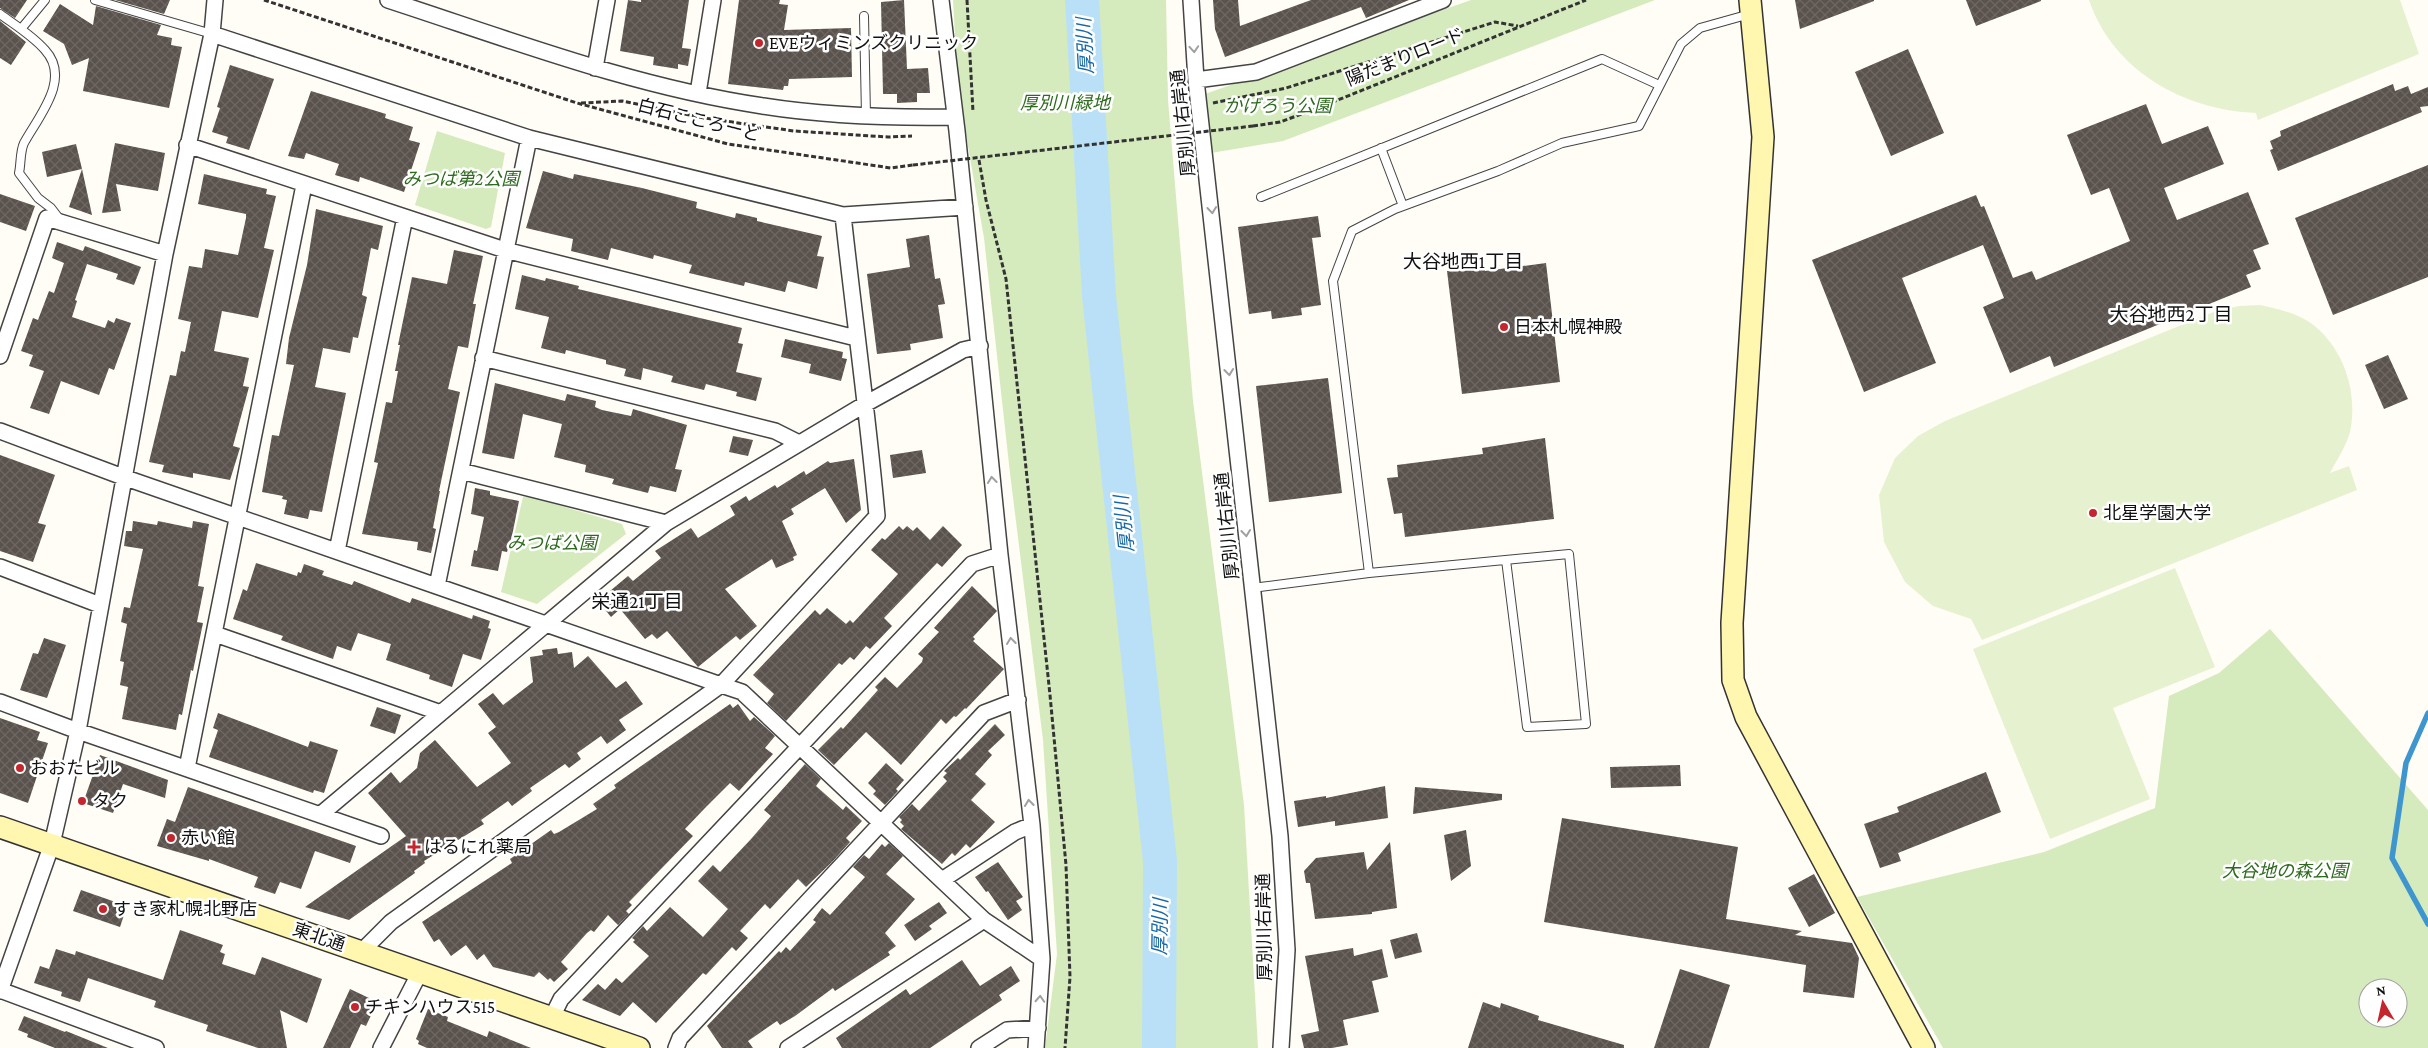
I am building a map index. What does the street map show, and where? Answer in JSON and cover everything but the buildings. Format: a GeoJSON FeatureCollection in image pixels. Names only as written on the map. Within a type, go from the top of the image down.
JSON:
{"type":"FeatureCollection","features":[{"type":"Feature","properties":{"kind":"street"},"geometry":{"type":"LineString","coordinates":[[156,1048],[117,1041],[0,990],[52,844],[78,732],[165,254],[212,34],[215,0]]}},
{"type":"Feature","properties":{"kind":"street"},"geometry":{"type":"LineString","coordinates":[[388,0],[595,68],[698,93],[763,106],[866,116],[955,117]]}},
{"type":"Feature","properties":{"kind":"street"},"geometry":{"type":"LineString","coordinates":[[595,68],[607,0]]}},
{"type":"Feature","properties":{"kind":"street"},"geometry":{"type":"LineString","coordinates":[[698,93],[713,0]]}},
{"type":"Feature","properties":{"kind":"street"},"geometry":{"type":"LineString","coordinates":[[941,0],[980,346],[1000,555],[1032,825],[1042,959],[1036,1048]]}},
{"type":"Feature","properties":{"kind":"street","name":"厚別川右岸通"},"geometry":{"type":"LineString","coordinates":[[1191,0],[1196,80],[1280,836],[1287,950],[1281,1048]]}},
{"type":"Feature","properties":{"kind":"street"},"geometry":{"type":"LineString","coordinates":[[1196,80],[1256,72],[1443,0]]}},
{"type":"Feature","properties":{"kind":"street"},"geometry":{"type":"LineString","coordinates":[[1751,7],[1763,137],[1732,623],[1733,680],[1746,717],[1924,1048]]}},
{"type":"Feature","properties":{"kind":"street"},"geometry":{"type":"LineString","coordinates":[[212,34],[529,138],[843,215],[965,207]]}},
{"type":"Feature","properties":{"kind":"street"},"geometry":{"type":"LineString","coordinates":[[437,586],[529,138]]}},
{"type":"Feature","properties":{"kind":"street"},"geometry":{"type":"LineString","coordinates":[[187,145],[505,250],[856,338]]}},
{"type":"Feature","properties":{"kind":"street"},"geometry":{"type":"LineString","coordinates":[[187,768],[304,185]]}},
{"type":"Feature","properties":{"kind":"street"},"geometry":{"type":"LineString","coordinates":[[361,952],[391,922],[721,685],[878,516],[867,403],[856,338],[843,215]]}},
{"type":"Feature","properties":{"kind":"street"},"geometry":{"type":"LineString","coordinates":[[337,551],[405,217]]}},
{"type":"Feature","properties":{"kind":"street"},"geometry":{"type":"LineString","coordinates":[[0,356],[47,218],[165,254]]}},
{"type":"Feature","properties":{"kind":"street"},"geometry":{"type":"LineString","coordinates":[[320,815],[666,523],[867,403],[963,350],[980,346]]}},
{"type":"Feature","properties":{"kind":"street"},"geometry":{"type":"LineString","coordinates":[[483,358],[775,431],[799,443]]}},
{"type":"Feature","properties":{"kind":"street"},"geometry":{"type":"LineString","coordinates":[[0,431],[123,477],[742,692],[984,920],[1042,959]]}},
{"type":"Feature","properties":{"kind":"street"},"geometry":{"type":"LineString","coordinates":[[461,471],[666,523]]}},
{"type":"Feature","properties":{"kind":"street"},"geometry":{"type":"LineString","coordinates":[[551,1019],[561,999],[972,564],[1000,555]]}},
{"type":"Feature","properties":{"kind":"street"},"geometry":{"type":"LineString","coordinates":[[0,568],[100,604]]}},
{"type":"Feature","properties":{"kind":"street"},"geometry":{"type":"LineString","coordinates":[[215,634],[442,713]]}},
{"type":"Feature","properties":{"kind":"street"},"geometry":{"type":"LineString","coordinates":[[676,1048],[680,1038],[984,713],[1018,700]]}},
{"type":"Feature","properties":{"kind":"street"},"geometry":{"type":"LineString","coordinates":[[0,702],[78,732],[381,836]]}},
{"type":"Feature","properties":{"kind":"street"},"geometry":{"type":"LineString","coordinates":[[942,880],[1015,832],[1032,825]]}},
{"type":"Feature","properties":{"kind":"street","name":"東北通"},"geometry":{"type":"LineString","coordinates":[[0,827],[361,952],[419,974],[639,1048]]}},
{"type":"Feature","properties":{"kind":"street"},"geometry":{"type":"LineString","coordinates":[[788,1048],[984,920]]}},
{"type":"Feature","properties":{"kind":"street"},"geometry":{"type":"LineString","coordinates":[[381,1048],[419,974]]}},
{"type":"Feature","properties":{"kind":"street"},"geometry":{"type":"LineString","coordinates":[[979,1048],[1007,1030],[1038,1028]]}},
{"type":"Feature","properties":{"kind":"lane"},"geometry":{"type":"LineString","coordinates":[[21,30],[45,0]]}},
{"type":"Feature","properties":{"kind":"lane"},"geometry":{"type":"LineString","coordinates":[[95,0],[212,34]]}},
{"type":"Feature","properties":{"kind":"lane"},"geometry":{"type":"LineString","coordinates":[[1369,573],[1333,281],[1352,231],[1403,206],[1498,171],[1562,142],[1639,126],[1682,44],[1700,28],[1751,7]]}},
{"type":"Feature","properties":{"kind":"lane"},"geometry":{"type":"LineString","coordinates":[[0,14],[46,51],[55,68],[53,88],[40,119],[23,145],[20,174],[38,198],[51,208],[62,223]]}},
{"type":"Feature","properties":{"kind":"lane"},"geometry":{"type":"LineString","coordinates":[[864,16],[866,116]]}},
{"type":"Feature","properties":{"kind":"lane"},"geometry":{"type":"LineString","coordinates":[[1261,197],[1602,59],[1659,85]]}},
{"type":"Feature","properties":{"kind":"lane"},"geometry":{"type":"LineString","coordinates":[[1381,148],[1403,206]]}},
{"type":"Feature","properties":{"kind":"lane"},"geometry":{"type":"LineString","coordinates":[[1252,588],[1369,573],[1569,554],[1586,724],[1527,727],[1506,560]]}},
{"type":"Feature","properties":{"kind":"path","name":"白石こころーど"},"geometry":{"type":"LineString","coordinates":[[264,0],[577,103],[728,144],[891,168],[1142,138]]}},
{"type":"Feature","properties":{"kind":"path"},"geometry":{"type":"LineString","coordinates":[[967,0],[974,114]]}},
{"type":"Feature","properties":{"kind":"path","name":"陽だまりロード"},"geometry":{"type":"LineString","coordinates":[[1142,138],[1280,122],[1586,0]]}},
{"type":"Feature","properties":{"kind":"path"},"geometry":{"type":"LineString","coordinates":[[1200,105],[1286,88],[1495,22],[1519,26]]}},
{"type":"Feature","properties":{"kind":"path"},"geometry":{"type":"LineString","coordinates":[[977,152],[986,200],[1006,278],[1050,695],[1066,865],[1070,977],[1065,1048]]}},
{"type":"Feature","properties":{"kind":"green space","name":"厚別川緑地"},"geometry":{"type":"Polygon","coordinates":[[[953,0],[1166,0],[1168,100],[1193,401],[1244,805],[1258,1048],[1045,1048],[1057,954],[1043,740],[1010,473],[984,238],[958,89],[953,0]]]}},
{"type":"Feature","properties":{"kind":"green space","name":"かげろう公園"},"geometry":{"type":"Polygon","coordinates":[[[1471,0],[1655,0],[1283,141],[1211,153],[1205,94],[1471,0]]]}},
{"type":"Feature","properties":{"kind":"green space"},"geometry":{"type":"Polygon","coordinates":[[[2089,0],[2400,0],[2419,54],[2258,120],[2256,113],[2229,110],[2203,104],[2178,95],[2155,82],[2133,66],[2115,47],[2100,25],[2089,0]]]}},
{"type":"Feature","properties":{"kind":"green space","name":"みつば第2公園"},"geometry":{"type":"Polygon","coordinates":[[[437,131],[505,153],[491,227],[486,229],[415,205],[437,131]]]}},
{"type":"Feature","properties":{"kind":"green space"},"geometry":{"type":"Polygon","coordinates":[[[2260,305],[2275,308],[2310,322],[2326,337],[2342,361],[2350,389],[2352,418],[2348,437],[2330,473],[2349,466],[2357,490],[1982,640],[1971,619],[1933,606],[1905,582],[1884,542],[1879,495],[1895,458],[1918,436],[1945,421],[2216,311],[2239,306],[2260,305]]]}},
{"type":"Feature","properties":{"kind":"green space","name":"みつば公園"},"geometry":{"type":"Polygon","coordinates":[[[528,496],[622,524],[626,534],[537,604],[501,592],[523,497],[528,496]]]}},
{"type":"Feature","properties":{"kind":"green space"},"geometry":{"type":"Polygon","coordinates":[[[2175,568],[2215,667],[2113,708],[2150,799],[2050,839],[1973,649],[2175,568]]]}},
{"type":"Feature","properties":{"kind":"green space","name":"大谷地の森公園"},"geometry":{"type":"Polygon","coordinates":[[[2270,629],[2428,810],[2428,1048],[1943,1048],[1857,897],[2044,852],[2155,808],[2169,696],[2219,673],[2270,629]]]}},
{"type":"Feature","properties":{"kind":"waterway","name":"厚別川"},"geometry":{"type":"LineString","coordinates":[[1082,0],[1099,296],[1160,861],[1159,1048]]}},
{"type":"Feature","properties":{"kind":"waterway"},"geometry":{"type":"LineString","coordinates":[[2428,713],[2406,763],[2392,858],[2428,924]]}},
{"type":"Feature","properties":{"kind":"place","name":"EVEウィミンズクリニック"},"geometry":{"type":"Point","coordinates":[759,43]}},
{"type":"Feature","properties":{"kind":"place","name":"日本札幌神殿"},"geometry":{"type":"Point","coordinates":[1504,327]}},
{"type":"Feature","properties":{"kind":"place","name":"北星学園大学"},"geometry":{"type":"Point","coordinates":[2093,513]}},
{"type":"Feature","properties":{"kind":"place","name":"おおたビル"},"geometry":{"type":"Point","coordinates":[20,768]}},
{"type":"Feature","properties":{"kind":"place","name":"タク"},"geometry":{"type":"Point","coordinates":[82,801]}},
{"type":"Feature","properties":{"kind":"place","name":"赤い館"},"geometry":{"type":"Point","coordinates":[171,838]}},
{"type":"Feature","properties":{"kind":"place","name":"はるにれ薬局"},"geometry":{"type":"Point","coordinates":[414,847]}},
{"type":"Feature","properties":{"kind":"place","name":"すき家札幌北野店"},"geometry":{"type":"Point","coordinates":[103,909]}},
{"type":"Feature","properties":{"kind":"place","name":"チキンハウス515"},"geometry":{"type":"Point","coordinates":[355,1007]}},
{"type":"Feature","properties":{"kind":"district","name":"大谷地西1丁目"},"geometry":{"type":"Point","coordinates":[1463,261]}},
{"type":"Feature","properties":{"kind":"district","name":"大谷地西2丁目"},"geometry":{"type":"Point","coordinates":[2171,314]}},
{"type":"Feature","properties":{"kind":"district","name":"栄通21丁目"},"geometry":{"type":"Point","coordinates":[637,601]}}]}
